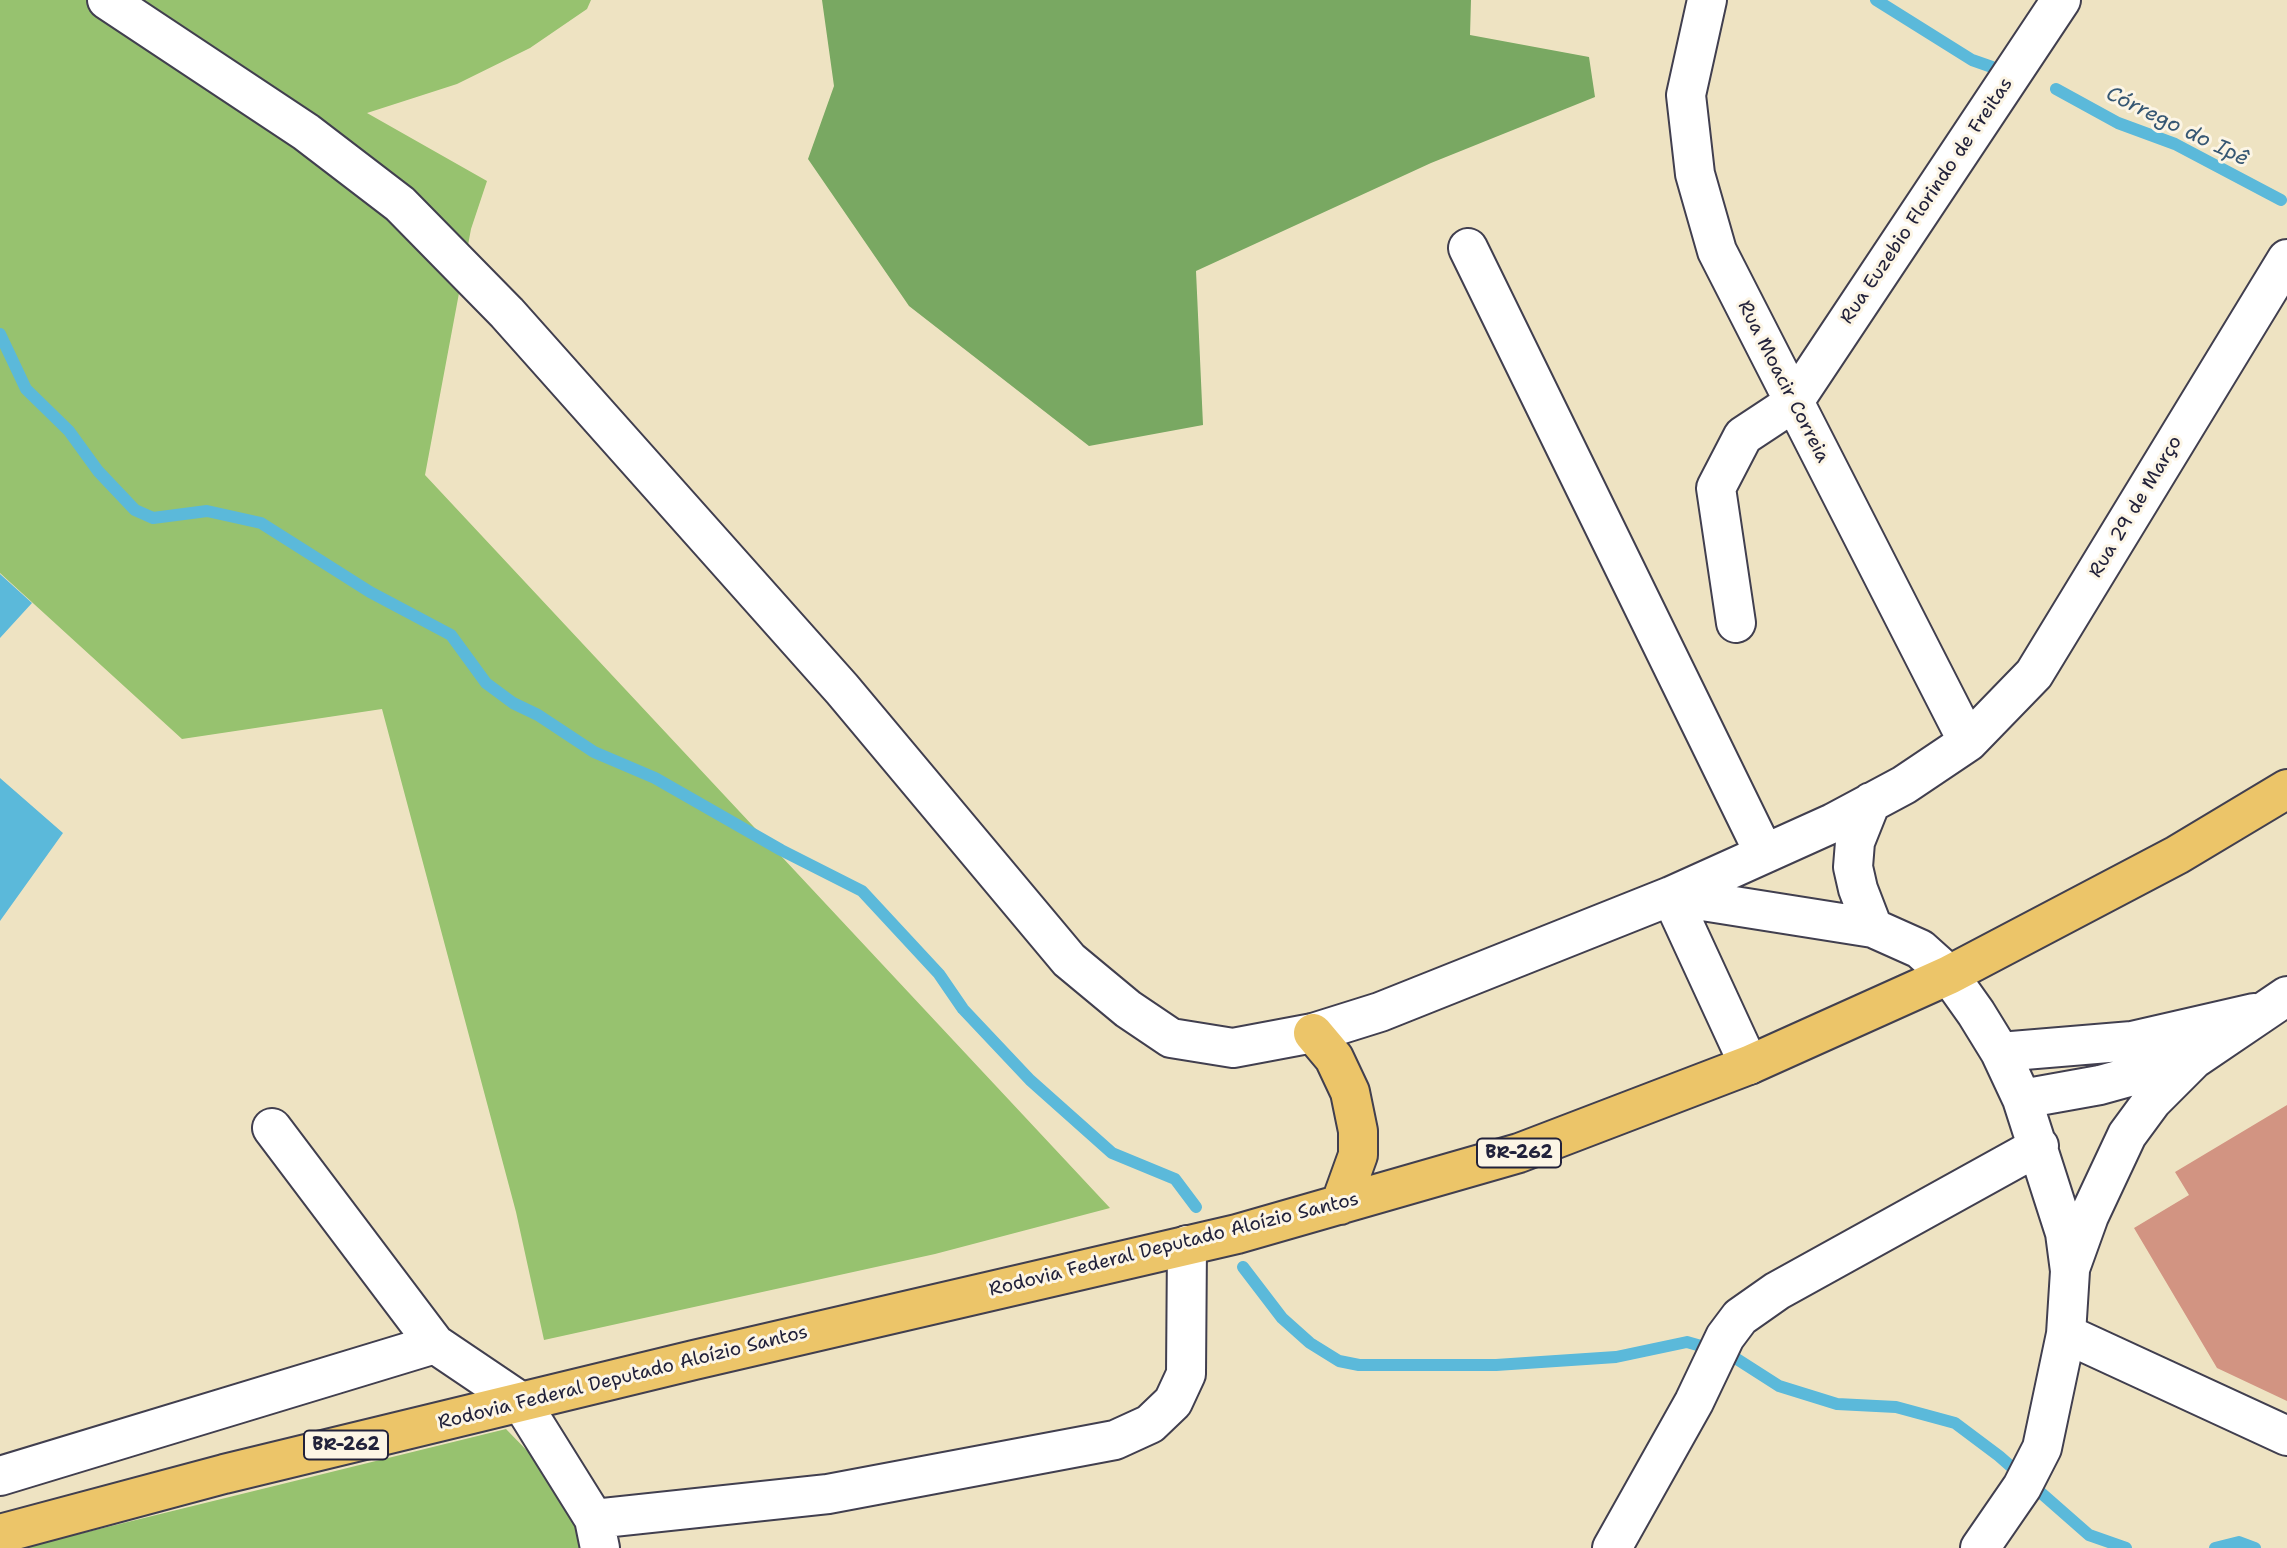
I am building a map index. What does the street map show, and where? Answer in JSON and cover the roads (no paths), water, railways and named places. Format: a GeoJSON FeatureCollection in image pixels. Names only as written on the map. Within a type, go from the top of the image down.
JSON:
{"type":"FeatureCollection","features":[{"type":"Feature","properties":{"kind":"highway","name":"Rodovia Federal Deputado Aloízio Santos"},"geometry":{"type":"LineString","coordinates":[[0,1534],[211,1478],[522,1402],[1187,1245],[1340,1205],[1519,1153],[1748,1065],[1949,975],[2177,855],[2287,789]]}},
{"type":"Feature","properties":{"kind":"highway"},"geometry":{"type":"LineString","coordinates":[[1313,1033],[1334,1058],[1350,1092],[1358,1131],[1358,1155],[1340,1205]]}},
{"type":"Feature","properties":{"kind":"street","name":"Rua 29 de Março"},"geometry":{"type":"LineString","coordinates":[[107,0],[306,132],[400,204],[507,313],[842,689],[957,822],[1069,960],[1128,1009],[1171,1038],[1233,1048],[1313,1033],[1380,1012],[1671,896],[1904,785],[1968,741],[2034,674],[2287,259]]}},
{"type":"Feature","properties":{"kind":"street","name":"Rua Moacir Correia"},"geometry":{"type":"LineString","coordinates":[[1707,0],[1686,95],[1695,174],[1717,251],[1968,741]]}},
{"type":"Feature","properties":{"kind":"street","name":"Rua Euzebio Florindo de Freitas"},"geometry":{"type":"LineString","coordinates":[[1793,402],[2061,0]]}},
{"type":"Feature","properties":{"kind":"street"},"geometry":{"type":"LineString","coordinates":[[1468,248],[1764,853]]}},
{"type":"Feature","properties":{"kind":"street"},"geometry":{"type":"LineString","coordinates":[[1736,623],[1716,488],[1743,436],[1793,402]]}},
{"type":"Feature","properties":{"kind":"street"},"geometry":{"type":"LineString","coordinates":[[1871,802],[1855,842],[1853,867],[1872,928]]}},
{"type":"Feature","properties":{"kind":"street"},"geometry":{"type":"LineString","coordinates":[[1671,896],[1872,928],[1920,949],[1949,975],[2000,1052],[2022,1099],[2039,1146],[2065,1233],[2070,1271],[2066,1334],[2042,1448],[2022,1487],[1980,1548]]}},
{"type":"Feature","properties":{"kind":"street"},"geometry":{"type":"LineString","coordinates":[[1671,896],[1748,1065]]}},
{"type":"Feature","properties":{"kind":"street"},"geometry":{"type":"LineString","coordinates":[[2000,1052],[2132,1041],[2276,1003]]}},
{"type":"Feature","properties":{"kind":"street"},"geometry":{"type":"LineString","coordinates":[[2070,1271],[2089,1216],[2127,1135],[2152,1101],[2194,1059],[2276,1003]]}},
{"type":"Feature","properties":{"kind":"street"},"geometry":{"type":"LineString","coordinates":[[2022,1099],[2100,1085],[2194,1059]]}},
{"type":"Feature","properties":{"kind":"street"},"geometry":{"type":"LineString","coordinates":[[272,1128],[435,1344],[522,1402],[597,1534],[1115,1440],[1150,1424],[1173,1402],[1186,1374],[1187,1245]]}},
{"type":"Feature","properties":{"kind":"street"},"geometry":{"type":"LineString","coordinates":[[1612,1548],[1695,1402],[1725,1337],[1740,1317],[1757,1303],[2039,1146]]}},
{"type":"Feature","properties":{"kind":"street"},"geometry":{"type":"LineString","coordinates":[[2066,1334],[2287,1436]]}},
{"type":"Feature","properties":{"kind":"street"},"geometry":{"type":"LineString","coordinates":[[0,1476],[435,1344]]}},
{"type":"Feature","properties":{"kind":"water"},"geometry":{"type":"Polygon","coordinates":[[[0,574],[32,603],[0,638],[0,574]]]}},
{"type":"Feature","properties":{"kind":"water"},"geometry":{"type":"Polygon","coordinates":[[[0,778],[63,833],[0,921],[0,778]]]}},
{"type":"Feature","properties":{"kind":"waterway","name":"Córrego do Ipê"},"geometry":{"type":"LineString","coordinates":[[1876,0],[1972,60],[1992,67]]}},
{"type":"Feature","properties":{"kind":"waterway","name":"Córrego do Ipê"},"geometry":{"type":"LineString","coordinates":[[2056,89],[2118,123],[2175,144],[2281,200]]}},
{"type":"Feature","properties":{"kind":"waterway"},"geometry":{"type":"LineString","coordinates":[[0,334],[26,389],[69,431],[98,471],[135,510],[153,518],[207,511],[261,523],[370,592],[451,635],[486,683],[513,703],[538,715],[594,752],[655,778],[781,850],[862,891],[939,974],[963,1009],[1030,1080],[1112,1153],[1175,1179],[1196,1207]]}},
{"type":"Feature","properties":{"kind":"waterway"},"geometry":{"type":"LineString","coordinates":[[1243,1267],[1282,1318],[1310,1343],[1339,1361],[1359,1365],[1496,1365],[1616,1357],[1687,1342],[1729,1354],[1779,1386],[1837,1404],[1896,1407],[1955,1423],[1999,1456],[2089,1535],[2126,1548]]}},
{"type":"Feature","properties":{"kind":"waterway"},"geometry":{"type":"LineString","coordinates":[[2215,1548],[2239,1542],[2255,1548]]}}]}
